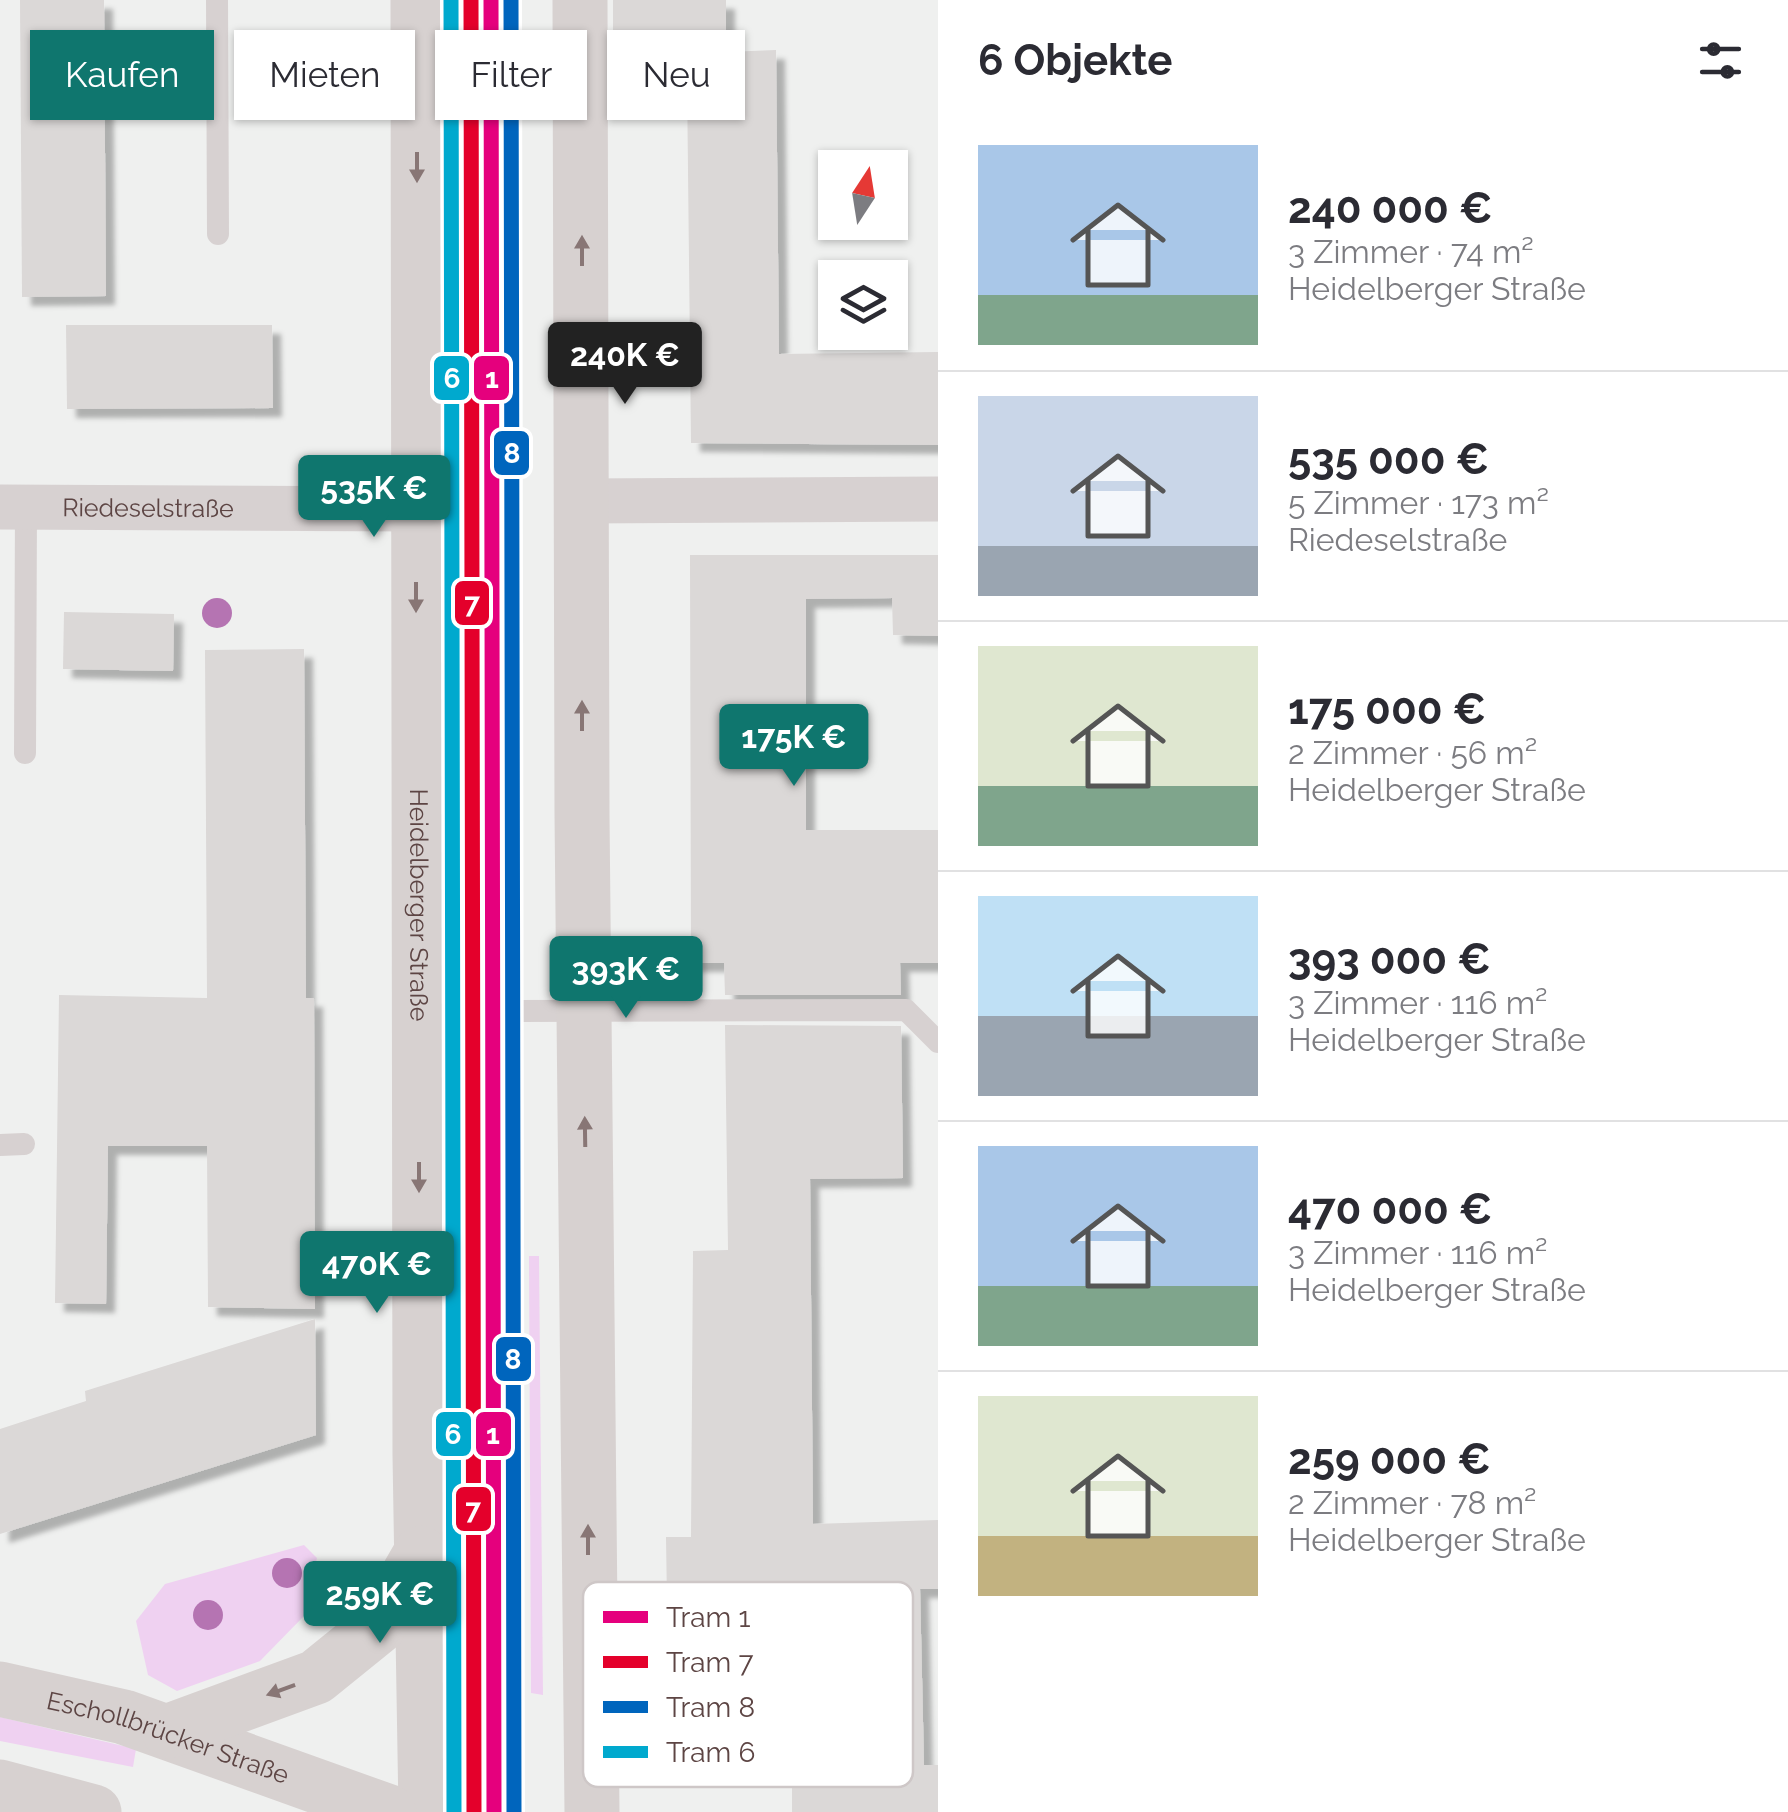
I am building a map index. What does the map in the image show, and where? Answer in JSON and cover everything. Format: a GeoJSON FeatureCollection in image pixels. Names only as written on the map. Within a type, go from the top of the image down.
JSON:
{"type":"FeatureCollection","features":[{"type":"Feature","properties":{"kind":"main road","name":"Heidelberger Straße"},"geometry":{"type":"LineString","coordinates":[[418,0],[416,509],[421,1553],[426,1812]]}},
{"type":"Feature","properties":{"kind":"main road"},"geometry":{"type":"LineString","coordinates":[[580,0],[590,1582]]}},
{"type":"Feature","properties":{"kind":"main road"},"geometry":{"type":"LineString","coordinates":[[169,1731],[316,1677],[379,1626],[421,1553]]}},
{"type":"Feature","properties":{"kind":"main road","name":"Eschollbrücker Straße"},"geometry":{"type":"LineString","coordinates":[[0,1689],[169,1731],[389,1812]]}},
{"type":"Feature","properties":{"kind":"main road"},"geometry":{"type":"LineString","coordinates":[[0,1787],[94,1812]]}},
{"type":"Feature","properties":{"kind":"main road"},"geometry":{"type":"LineString","coordinates":[[592,1787],[592,1812]]}},
{"type":"Feature","properties":{"kind":"street"},"geometry":{"type":"LineString","coordinates":[[583,501],[938,498]]}},
{"type":"Feature","properties":{"kind":"street","name":"Riedeselstraße"},"geometry":{"type":"LineString","coordinates":[[13,507],[416,509]]}},
{"type":"Feature","properties":{"kind":"lane"},"geometry":{"type":"LineString","coordinates":[[217,0],[218,234]]}},
{"type":"Feature","properties":{"kind":"lane"},"geometry":{"type":"LineString","coordinates":[[13,507],[24,753]]}},
{"type":"Feature","properties":{"kind":"lane"},"geometry":{"type":"LineString","coordinates":[[519,1011],[906,1010],[938,1042]]}},
{"type":"Feature","properties":{"kind":"lane"},"geometry":{"type":"LineString","coordinates":[[0,1145],[24,1144]]}},
{"type":"Feature","properties":{"kind":"shaded area"},"geometry":{"type":"Polygon","coordinates":[[[460,0],[478,0],[478,30],[460,30],[460,0]]]}},
{"type":"Feature","properties":{"kind":"shaded area"},"geometry":{"type":"Polygon","coordinates":[[[460,120],[478,120],[478,1271],[460,1272],[460,120]]]}},
{"type":"Feature","properties":{"kind":"shaded area"},"geometry":{"type":"Polygon","coordinates":[[[529,1256],[539,1256],[543,1695],[531,1693],[529,1256]]]}},
{"type":"Feature","properties":{"kind":"shaded area"},"geometry":{"type":"Polygon","coordinates":[[[304,1545],[317,1558],[303,1617],[260,1661],[177,1691],[148,1675],[136,1621],[165,1584],[304,1545]]]}},
{"type":"Feature","properties":{"kind":"shaded area"},"geometry":{"type":"Polygon","coordinates":[[[0,1717],[136,1749],[133,1767],[0,1741],[0,1717]]]}},
{"type":"Feature","properties":{"kind":"building"},"geometry":{"type":"Polygon","coordinates":[[[20,0],[104,0],[104,30],[30,30],[30,120],[105,120],[106,296],[22,297],[20,0]]]}},
{"type":"Feature","properties":{"kind":"building"},"geometry":{"type":"Polygon","coordinates":[[[613,0],[726,0],[726,30],[613,30],[613,0]]]}},
{"type":"Feature","properties":{"kind":"building"},"geometry":{"type":"Polygon","coordinates":[[[776,50],[779,354],[938,352],[938,445],[691,443],[687,120],[745,120],[745,51],[776,50]]]}},
{"type":"Feature","properties":{"kind":"building"},"geometry":{"type":"Polygon","coordinates":[[[66,325],[272,325],[273,408],[67,409],[66,325]]]}},
{"type":"Feature","properties":{"kind":"building"},"geometry":{"type":"Polygon","coordinates":[[[690,555],[938,555],[938,636],[893,635],[892,598],[806,599],[806,830],[938,830],[938,963],[900,963],[901,995],[725,995],[724,963],[691,963],[690,555]]]}},
{"type":"Feature","properties":{"kind":"building"},"geometry":{"type":"Polygon","coordinates":[[[64,612],[174,614],[173,671],[63,669],[64,612]]]}},
{"type":"Feature","properties":{"kind":"building"},"geometry":{"type":"Polygon","coordinates":[[[304,649],[306,998],[314,998],[315,1309],[208,1307],[207,1146],[108,1146],[106,1304],[55,1303],[59,995],[207,998],[205,650],[304,649]]]}},
{"type":"Feature","properties":{"kind":"building"},"geometry":{"type":"Polygon","coordinates":[[[725,1025],[901,1026],[903,1178],[810,1179],[813,1524],[938,1520],[938,1589],[920,1589],[924,1765],[938,1765],[938,1812],[792,1812],[792,1787],[913,1787],[913,1582],[667,1582],[666,1537],[691,1537],[693,1251],[728,1250],[725,1025]]]}},
{"type":"Feature","properties":{"kind":"building"},"geometry":{"type":"Polygon","coordinates":[[[315,1319],[316,1435],[0,1534],[0,1429],[86,1401],[85,1391],[315,1319]]]}},
{"type":"Feature","properties":{"kind":"tram line","name":"6"},"geometry":{"type":"LineString","coordinates":[[451,0],[454,1812]]}},
{"type":"Feature","properties":{"kind":"tram line","name":"7"},"geometry":{"type":"LineString","coordinates":[[471,0],[474,1812]]}},
{"type":"Feature","properties":{"kind":"tram line","name":"1"},"geometry":{"type":"LineString","coordinates":[[491,0],[494,1812]]}},
{"type":"Feature","properties":{"kind":"tram line","name":"8"},"geometry":{"type":"LineString","coordinates":[[511,0],[514,1812]]}}]}
